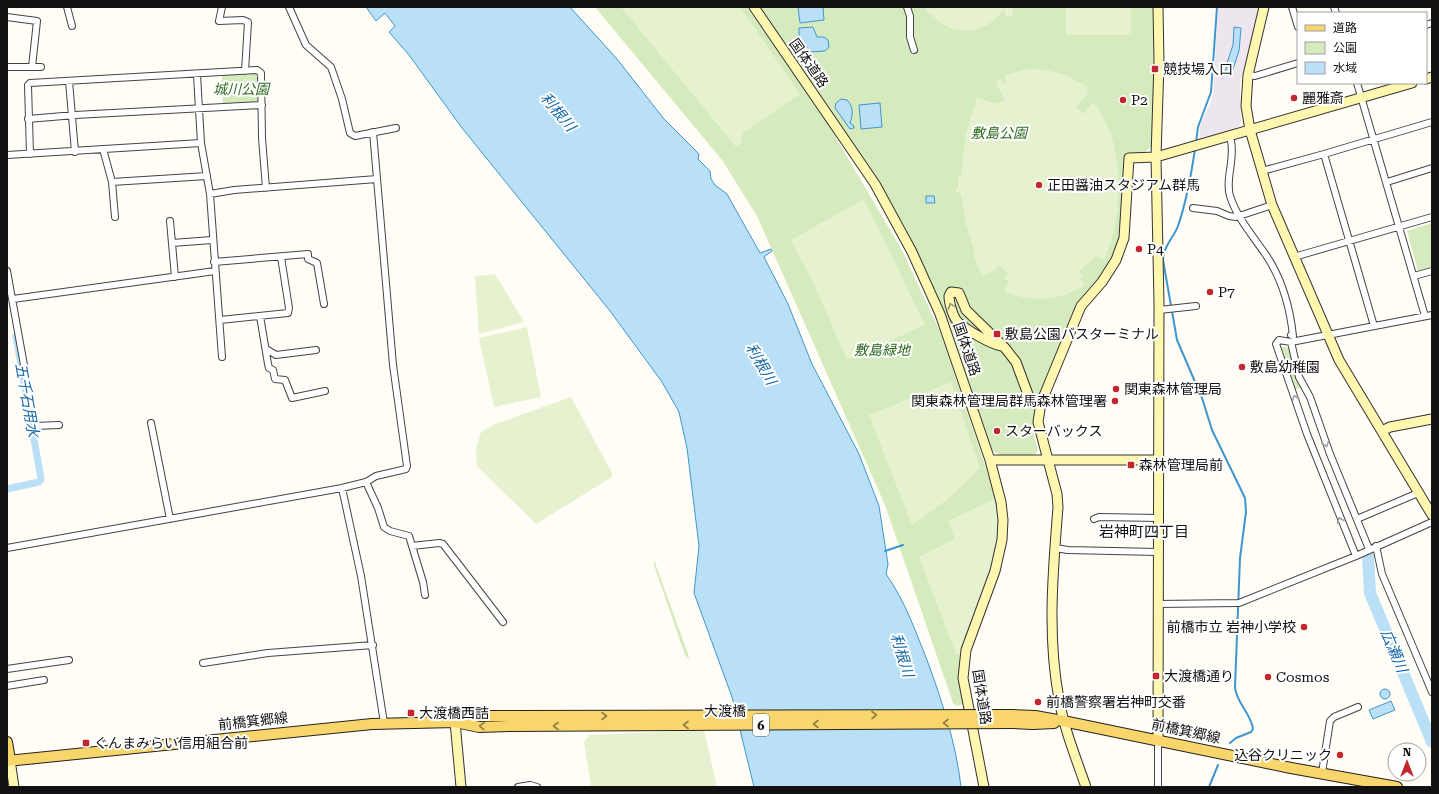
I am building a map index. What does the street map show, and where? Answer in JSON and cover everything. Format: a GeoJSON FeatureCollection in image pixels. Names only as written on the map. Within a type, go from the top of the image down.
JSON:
{"type":"FeatureCollection","features":[{"type":"Feature","properties":{"kind":"main road","name":"前橋箕郷線"},"geometry":{"type":"LineString","coordinates":[[9,760],[384,723],[455,722],[478,716],[509,721]]}},
{"type":"Feature","properties":{"kind":"main road","name":"前橋箕郷線"},"geometry":{"type":"LineString","coordinates":[[1012,719],[1035,716],[1158,739],[1322,773],[1348,782],[1397,787]]}},
{"type":"Feature","properties":{"kind":"main road","name":"大渡橋"},"geometry":{"type":"LineString","coordinates":[[509,721],[1012,719]]}},
{"type":"Feature","properties":{"kind":"main road"},"geometry":{"type":"LineString","coordinates":[[7,742],[9,760]]}},
{"type":"Feature","properties":{"kind":"street"},"geometry":{"type":"LineString","coordinates":[[67,7],[72,26]]}},
{"type":"Feature","properties":{"kind":"street"},"geometry":{"type":"LineString","coordinates":[[222,7],[219,21],[243,20],[248,22],[245,71]]}},
{"type":"Feature","properties":{"kind":"street"},"geometry":{"type":"LineString","coordinates":[[289,7],[306,45],[332,68],[342,99],[350,133],[355,136],[396,128]]}},
{"type":"Feature","properties":{"kind":"street","name":"国体道路"},"geometry":{"type":"LineString","coordinates":[[754,7],[875,184],[912,252],[940,314],[990,460],[1001,502],[1003,520],[1002,540],[995,571],[966,650],[963,678],[984,787]]}},
{"type":"Feature","properties":{"kind":"street"},"geometry":{"type":"LineString","coordinates":[[907,7],[910,16],[910,37],[914,50]]}},
{"type":"Feature","properties":{"kind":"street"},"geometry":{"type":"LineString","coordinates":[[1158,7],[1159,62],[1156,157],[1159,310],[1158,787]]}},
{"type":"Feature","properties":{"kind":"street"},"geometry":{"type":"LineString","coordinates":[[1264,7],[1248,76],[1246,106],[1250,130],[1272,205],[1341,364],[1432,515]]}},
{"type":"Feature","properties":{"kind":"street"},"geometry":{"type":"LineString","coordinates":[[1292,7],[1297,24]]}},
{"type":"Feature","properties":{"kind":"street"},"geometry":{"type":"LineString","coordinates":[[7,17],[38,21],[32,67]]}},
{"type":"Feature","properties":{"kind":"street"},"geometry":{"type":"LineString","coordinates":[[1248,76],[1255,76],[1297,63]]}},
{"type":"Feature","properties":{"kind":"street"},"geometry":{"type":"LineString","coordinates":[[7,67],[41,67]]}},
{"type":"Feature","properties":{"kind":"street"},"geometry":{"type":"LineString","coordinates":[[30,154],[28,119],[29,84],[197,75],[258,70],[261,73],[262,138],[266,188]]}},
{"type":"Feature","properties":{"kind":"street"},"geometry":{"type":"LineString","coordinates":[[197,75],[201,143],[210,194],[212,240],[222,357]]}},
{"type":"Feature","properties":{"kind":"street"},"geometry":{"type":"LineString","coordinates":[[69,81],[74,152]]}},
{"type":"Feature","properties":{"kind":"street"},"geometry":{"type":"LineString","coordinates":[[1357,84],[1400,226],[1425,316]]}},
{"type":"Feature","properties":{"kind":"street"},"geometry":{"type":"LineString","coordinates":[[1086,787],[1063,721],[1058,698],[1051,601],[1058,507],[1057,494],[1038,422],[1041,403],[1081,306],[1102,282],[1116,260],[1124,238],[1129,158],[1156,157],[1409,84]]}},
{"type":"Feature","properties":{"kind":"street"},"geometry":{"type":"LineString","coordinates":[[28,119],[72,115],[262,105]]}},
{"type":"Feature","properties":{"kind":"street"},"geometry":{"type":"LineString","coordinates":[[1262,171],[1432,122]]}},
{"type":"Feature","properties":{"kind":"street"},"geometry":{"type":"LineString","coordinates":[[7,548],[342,488],[366,482],[376,476],[404,470],[407,466],[393,365],[373,132]]}},
{"type":"Feature","properties":{"kind":"street"},"geometry":{"type":"LineString","coordinates":[[1231,141],[1232,159],[1228,186],[1229,195],[1238,217],[1279,277],[1291,320],[1291,338],[1299,377],[1310,397],[1330,454],[1369,549]]}},
{"type":"Feature","properties":{"kind":"street"},"geometry":{"type":"LineString","coordinates":[[7,155],[201,143]]}},
{"type":"Feature","properties":{"kind":"street"},"geometry":{"type":"LineString","coordinates":[[103,149],[112,182],[115,217]]}},
{"type":"Feature","properties":{"kind":"street"},"geometry":{"type":"LineString","coordinates":[[1324,154],[1374,326]]}},
{"type":"Feature","properties":{"kind":"street"},"geometry":{"type":"LineString","coordinates":[[1387,182],[1432,168]]}},
{"type":"Feature","properties":{"kind":"street"},"geometry":{"type":"LineString","coordinates":[[112,182],[207,176]]}},
{"type":"Feature","properties":{"kind":"street"},"geometry":{"type":"LineString","coordinates":[[210,194],[234,190],[377,179]]}},
{"type":"Feature","properties":{"kind":"street"},"geometry":{"type":"LineString","coordinates":[[1192,208],[1217,210],[1230,217],[1238,217],[1272,205]]}},
{"type":"Feature","properties":{"kind":"street"},"geometry":{"type":"LineString","coordinates":[[1294,257],[1432,217]]}},
{"type":"Feature","properties":{"kind":"street"},"geometry":{"type":"LineString","coordinates":[[170,221],[175,277]]}},
{"type":"Feature","properties":{"kind":"street"},"geometry":{"type":"LineString","coordinates":[[172,243],[212,240]]}},
{"type":"Feature","properties":{"kind":"street"},"geometry":{"type":"LineString","coordinates":[[214,262],[308,254],[308,259],[316,263],[324,304]]}},
{"type":"Feature","properties":{"kind":"street"},"geometry":{"type":"LineString","coordinates":[[220,320],[286,314],[289,311],[281,257]]}},
{"type":"Feature","properties":{"kind":"street"},"geometry":{"type":"LineString","coordinates":[[7,271],[35,426],[59,425]]}},
{"type":"Feature","properties":{"kind":"street"},"geometry":{"type":"LineString","coordinates":[[13,299],[215,271]]}},
{"type":"Feature","properties":{"kind":"street"},"geometry":{"type":"LineString","coordinates":[[1414,276],[1432,271]]}},
{"type":"Feature","properties":{"kind":"street"},"geometry":{"type":"LineString","coordinates":[[1001,346],[993,344],[957,322],[949,300],[951,292],[959,293],[966,310],[1001,346],[1016,362],[1029,397],[1041,403]]}},
{"type":"Feature","properties":{"kind":"street"},"geometry":{"type":"LineString","coordinates":[[1159,310],[1196,306]]}},
{"type":"Feature","properties":{"kind":"street"},"geometry":{"type":"LineString","coordinates":[[1356,556],[1307,434],[1276,347],[1279,340],[1328,335],[1432,315]]}},
{"type":"Feature","properties":{"kind":"street"},"geometry":{"type":"LineString","coordinates":[[260,316],[269,368],[273,370],[275,379],[285,380],[292,398],[325,391]]}},
{"type":"Feature","properties":{"kind":"street"},"geometry":{"type":"LineString","coordinates":[[266,349],[276,354],[316,350]]}},
{"type":"Feature","properties":{"kind":"street"},"geometry":{"type":"LineString","coordinates":[[1382,431],[1390,427],[1432,419]]}},
{"type":"Feature","properties":{"kind":"street"},"geometry":{"type":"LineString","coordinates":[[151,423],[170,518]]}},
{"type":"Feature","properties":{"kind":"street"},"geometry":{"type":"LineString","coordinates":[[990,460],[1158,460]]}},
{"type":"Feature","properties":{"kind":"street"},"geometry":{"type":"LineString","coordinates":[[366,482],[378,508],[384,526],[390,531],[409,536],[423,582],[425,595]]}},
{"type":"Feature","properties":{"kind":"street"},"geometry":{"type":"LineString","coordinates":[[342,488],[359,567],[373,645],[384,723]]}},
{"type":"Feature","properties":{"kind":"street"},"geometry":{"type":"LineString","coordinates":[[1357,518],[1418,493]]}},
{"type":"Feature","properties":{"kind":"street"},"geometry":{"type":"LineString","coordinates":[[1094,519],[1099,517],[1158,518]]}},
{"type":"Feature","properties":{"kind":"street"},"geometry":{"type":"LineString","coordinates":[[1158,604],[1239,603],[1356,556],[1432,522]]}},
{"type":"Feature","properties":{"kind":"street"},"geometry":{"type":"LineString","coordinates":[[412,546],[442,543],[503,622]]}},
{"type":"Feature","properties":{"kind":"street"},"geometry":{"type":"LineString","coordinates":[[1376,546],[1382,574],[1432,692]]}},
{"type":"Feature","properties":{"kind":"street"},"geometry":{"type":"LineString","coordinates":[[1055,548],[1068,550],[1158,552]]}},
{"type":"Feature","properties":{"kind":"street"},"geometry":{"type":"LineString","coordinates":[[203,662],[268,653],[373,645]]}},
{"type":"Feature","properties":{"kind":"street"},"geometry":{"type":"LineString","coordinates":[[7,669],[69,660]]}},
{"type":"Feature","properties":{"kind":"street"},"geometry":{"type":"LineString","coordinates":[[7,686],[44,680]]}},
{"type":"Feature","properties":{"kind":"street"},"geometry":{"type":"LineString","coordinates":[[1322,773],[1330,721],[1334,717],[1358,707]]}},
{"type":"Feature","properties":{"kind":"street"},"geometry":{"type":"LineString","coordinates":[[455,722],[461,787]]}},
{"type":"Feature","properties":{"kind":"street"},"geometry":{"type":"LineString","coordinates":[[9,760],[14,787]]}},
{"type":"Feature","properties":{"kind":"street"},"geometry":{"type":"LineString","coordinates":[[518,787],[530,785],[537,787]]}},
{"type":"Feature","properties":{"kind":"shaded area"},"geometry":{"type":"Polygon","coordinates":[[[1218,7],[1259,7],[1254,35],[1240,81],[1241,122],[1236,130],[1199,140],[1200,126],[1213,96],[1218,7]]]}},
{"type":"Feature","properties":{"kind":"green space","name":"敷島緑地"},"geometry":{"type":"Polygon","coordinates":[[[595,7],[747,7],[825,119],[903,252],[941,334],[992,486],[997,509],[998,530],[992,568],[965,646],[963,667],[964,704],[957,706],[953,703],[885,505],[757,216],[722,160],[595,7]]]}},
{"type":"Feature","properties":{"kind":"green space"},"geometry":{"type":"Polygon","coordinates":[[[621,7],[740,7],[800,94],[743,133],[741,143],[736,147],[621,7]]]}},
{"type":"Feature","properties":{"kind":"green space","name":"敷島公園"},"geometry":{"type":"Polygon","coordinates":[[[759,7],[1153,7],[1154,144],[1146,151],[1124,157],[1124,218],[1118,244],[1114,257],[1106,270],[1073,313],[1042,393],[1033,423],[1032,428],[1038,450],[1033,457],[1015,458],[1004,456],[994,451],[990,447],[942,308],[904,225],[875,176],[759,7]]]}},
{"type":"Feature","properties":{"kind":"green space"},"geometry":{"type":"Polygon","coordinates":[[[925,7],[1012,7],[1013,16],[1006,17],[1004,8],[989,24],[970,31],[960,30],[950,28],[941,23],[932,15],[929,15],[925,7]]]}},
{"type":"Feature","properties":{"kind":"green space"},"geometry":{"type":"Polygon","coordinates":[[[1066,7],[1131,7],[1131,35],[1066,35],[1066,7]]]}},
{"type":"Feature","properties":{"kind":"green space","name":"正田醤油スタジアム群馬"},"geometry":{"type":"Polygon","coordinates":[[[1029,69],[1045,70],[1060,74],[1074,79],[1087,87],[1086,90],[1089,93],[1076,107],[1083,114],[1093,103],[1104,118],[1111,136],[1116,157],[1118,179],[1118,201],[1115,223],[1111,243],[1104,260],[1097,256],[1079,271],[1083,276],[1080,278],[1085,285],[1056,297],[1035,299],[1014,295],[1004,291],[1009,281],[1005,279],[1008,273],[1000,266],[982,276],[973,255],[975,254],[966,224],[961,195],[959,192],[956,192],[956,188],[958,187],[958,176],[961,175],[966,134],[977,97],[995,104],[1005,100],[995,82],[1000,79],[1004,84],[1007,83],[1005,75],[1029,69]]]}},
{"type":"Feature","properties":{"kind":"green space","name":"城川公園"},"geometry":{"type":"Polygon","coordinates":[[[255,73],[258,75],[260,100],[257,103],[223,105],[222,75],[255,73]]]}},
{"type":"Feature","properties":{"kind":"green space"},"geometry":{"type":"Polygon","coordinates":[[[864,199],[925,325],[847,360],[816,289],[791,240],[864,199]]]}},
{"type":"Feature","properties":{"kind":"green space"},"geometry":{"type":"Polygon","coordinates":[[[1432,223],[1432,267],[1418,271],[1407,231],[1432,223]]]}},
{"type":"Feature","properties":{"kind":"green space"},"geometry":{"type":"Polygon","coordinates":[[[495,274],[524,322],[479,334],[475,276],[495,274]]]}},
{"type":"Feature","properties":{"kind":"green space"},"geometry":{"type":"Polygon","coordinates":[[[527,327],[541,397],[494,407],[479,338],[527,327]]]}},
{"type":"Feature","properties":{"kind":"green space"},"geometry":{"type":"Polygon","coordinates":[[[1278,346],[1291,348],[1301,387],[1294,390],[1278,346]]]}},
{"type":"Feature","properties":{"kind":"green space"},"geometry":{"type":"Polygon","coordinates":[[[951,382],[980,468],[948,499],[912,525],[869,415],[951,382]]]}},
{"type":"Feature","properties":{"kind":"green space"},"geometry":{"type":"Polygon","coordinates":[[[571,397],[612,473],[612,477],[536,524],[477,466],[476,449],[481,432],[493,425],[571,397]]]}},
{"type":"Feature","properties":{"kind":"green space"},"geometry":{"type":"Polygon","coordinates":[[[994,499],[997,519],[997,539],[993,558],[988,578],[960,654],[956,654],[919,557],[955,539],[948,521],[994,499]]]}},
{"type":"Feature","properties":{"kind":"green space"},"geometry":{"type":"Polygon","coordinates":[[[654,560],[689,659],[685,655],[654,565],[654,560]]]}},
{"type":"Feature","properties":{"kind":"green space"},"geometry":{"type":"Polygon","coordinates":[[[704,730],[717,787],[591,787],[584,741],[590,735],[704,730]]]}},
{"type":"Feature","properties":{"kind":"water","name":"利根川"},"geometry":{"type":"Polygon","coordinates":[[[366,7],[570,7],[617,59],[664,119],[699,154],[698,159],[710,171],[711,179],[715,185],[727,194],[760,253],[771,249],[772,251],[764,257],[788,304],[812,364],[859,454],[879,506],[888,564],[886,574],[893,584],[909,616],[933,675],[956,754],[961,787],[754,787],[732,697],[694,593],[699,546],[687,448],[679,412],[662,382],[610,311],[462,128],[409,55],[389,32],[395,26],[385,13],[376,21],[366,7]]]}},
{"type":"Feature","properties":{"kind":"water"},"geometry":{"type":"Polygon","coordinates":[[[798,7],[823,7],[824,20],[800,23],[798,7]]]}},
{"type":"Feature","properties":{"kind":"water"},"geometry":{"type":"Polygon","coordinates":[[[813,27],[817,37],[824,37],[828,40],[829,47],[825,51],[811,52],[799,37],[799,28],[813,27]]]}},
{"type":"Feature","properties":{"kind":"water"},"geometry":{"type":"Polygon","coordinates":[[[1234,27],[1241,28],[1239,51],[1231,75],[1225,75],[1233,45],[1234,27]]]}},
{"type":"Feature","properties":{"kind":"water"},"geometry":{"type":"Polygon","coordinates":[[[841,99],[847,100],[851,105],[852,114],[850,123],[854,126],[854,128],[850,129],[835,108],[836,103],[841,99]]]}},
{"type":"Feature","properties":{"kind":"water"},"geometry":{"type":"Polygon","coordinates":[[[880,103],[882,127],[861,129],[859,105],[880,103]]]}},
{"type":"Feature","properties":{"kind":"water"},"geometry":{"type":"Polygon","coordinates":[[[926,196],[934,196],[935,203],[926,203],[926,196]]]}},
{"type":"Feature","properties":{"kind":"water"},"geometry":{"type":"Polygon","coordinates":[[[1385,689],[1390,694],[1385,699],[1380,694],[1385,689]]]}},
{"type":"Feature","properties":{"kind":"water"},"geometry":{"type":"Polygon","coordinates":[[[1391,701],[1395,710],[1373,719],[1369,710],[1391,701]]]}},
{"type":"Feature","properties":{"kind":"waterway"},"geometry":{"type":"LineString","coordinates":[[1196,143],[1198,127],[1211,92],[1217,7]]}},
{"type":"Feature","properties":{"kind":"waterway"},"geometry":{"type":"LineString","coordinates":[[1195,149],[1184,207],[1178,226],[1163,255],[1163,260],[1177,340],[1202,398],[1212,430],[1245,498],[1246,512],[1240,558],[1235,687],[1238,698],[1252,723],[1253,729],[1251,732],[1236,738],[1230,743]]}},
{"type":"Feature","properties":{"kind":"waterway","name":"五千石用水"},"geometry":{"type":"LineString","coordinates":[[7,489],[39,482],[41,479],[16,336]]}},
{"type":"Feature","properties":{"kind":"waterway"},"geometry":{"type":"LineString","coordinates":[[885,551],[903,545]]}},
{"type":"Feature","properties":{"kind":"waterway","name":"広瀬川"},"geometry":{"type":"LineString","coordinates":[[1368,557],[1370,593],[1432,742]]}},
{"type":"Feature","properties":{"kind":"waterway"},"geometry":{"type":"LineString","coordinates":[[1209,787],[1218,765]]}},
{"type":"Feature","properties":{"kind":"place","name":"競技場入口"},"geometry":{"type":"Point","coordinates":[1155,69]}},
{"type":"Feature","properties":{"kind":"place","name":"麗雅斎"},"geometry":{"type":"Point","coordinates":[1294,98]}},
{"type":"Feature","properties":{"kind":"place","name":"P2"},"geometry":{"type":"Point","coordinates":[1123,100]}},
{"type":"Feature","properties":{"kind":"place","name":"正田醤油スタジアム群馬"},"geometry":{"type":"Point","coordinates":[1039,185]}},
{"type":"Feature","properties":{"kind":"place","name":"P4"},"geometry":{"type":"Point","coordinates":[1139,249]}},
{"type":"Feature","properties":{"kind":"place","name":"P7"},"geometry":{"type":"Point","coordinates":[1210,292]}},
{"type":"Feature","properties":{"kind":"place","name":"敷島公園バスターミナル"},"geometry":{"type":"Point","coordinates":[997,334]}},
{"type":"Feature","properties":{"kind":"place","name":"敷島幼稚園"},"geometry":{"type":"Point","coordinates":[1242,367]}},
{"type":"Feature","properties":{"kind":"place","name":"関東森林管理局"},"geometry":{"type":"Point","coordinates":[1116,389]}},
{"type":"Feature","properties":{"kind":"place","name":"関東森林管理局群馬森林管理署"},"geometry":{"type":"Point","coordinates":[1115,401]}},
{"type":"Feature","properties":{"kind":"place","name":"スターバックス"},"geometry":{"type":"Point","coordinates":[997,431]}},
{"type":"Feature","properties":{"kind":"place","name":"森林管理局前"},"geometry":{"type":"Point","coordinates":[1131,465]}},
{"type":"Feature","properties":{"kind":"place","name":"前橋市立 岩神小学校"},"geometry":{"type":"Point","coordinates":[1304,627]}},
{"type":"Feature","properties":{"kind":"place","name":"大渡橋通り"},"geometry":{"type":"Point","coordinates":[1156,676]}},
{"type":"Feature","properties":{"kind":"place","name":"Cosmos"},"geometry":{"type":"Point","coordinates":[1268,677]}},
{"type":"Feature","properties":{"kind":"place","name":"前橋警察署岩神町交番"},"geometry":{"type":"Point","coordinates":[1038,702]}},
{"type":"Feature","properties":{"kind":"place","name":"大渡橋西詰"},"geometry":{"type":"Point","coordinates":[411,713]}},
{"type":"Feature","properties":{"kind":"place","name":"ぐんまみらい信用組合前"},"geometry":{"type":"Point","coordinates":[86,743]}},
{"type":"Feature","properties":{"kind":"place","name":"込谷クリニック"},"geometry":{"type":"Point","coordinates":[1340,755]}},
{"type":"Feature","properties":{"kind":"district","name":"岩神町四丁目"},"geometry":{"type":"Point","coordinates":[1144,532]}}]}
